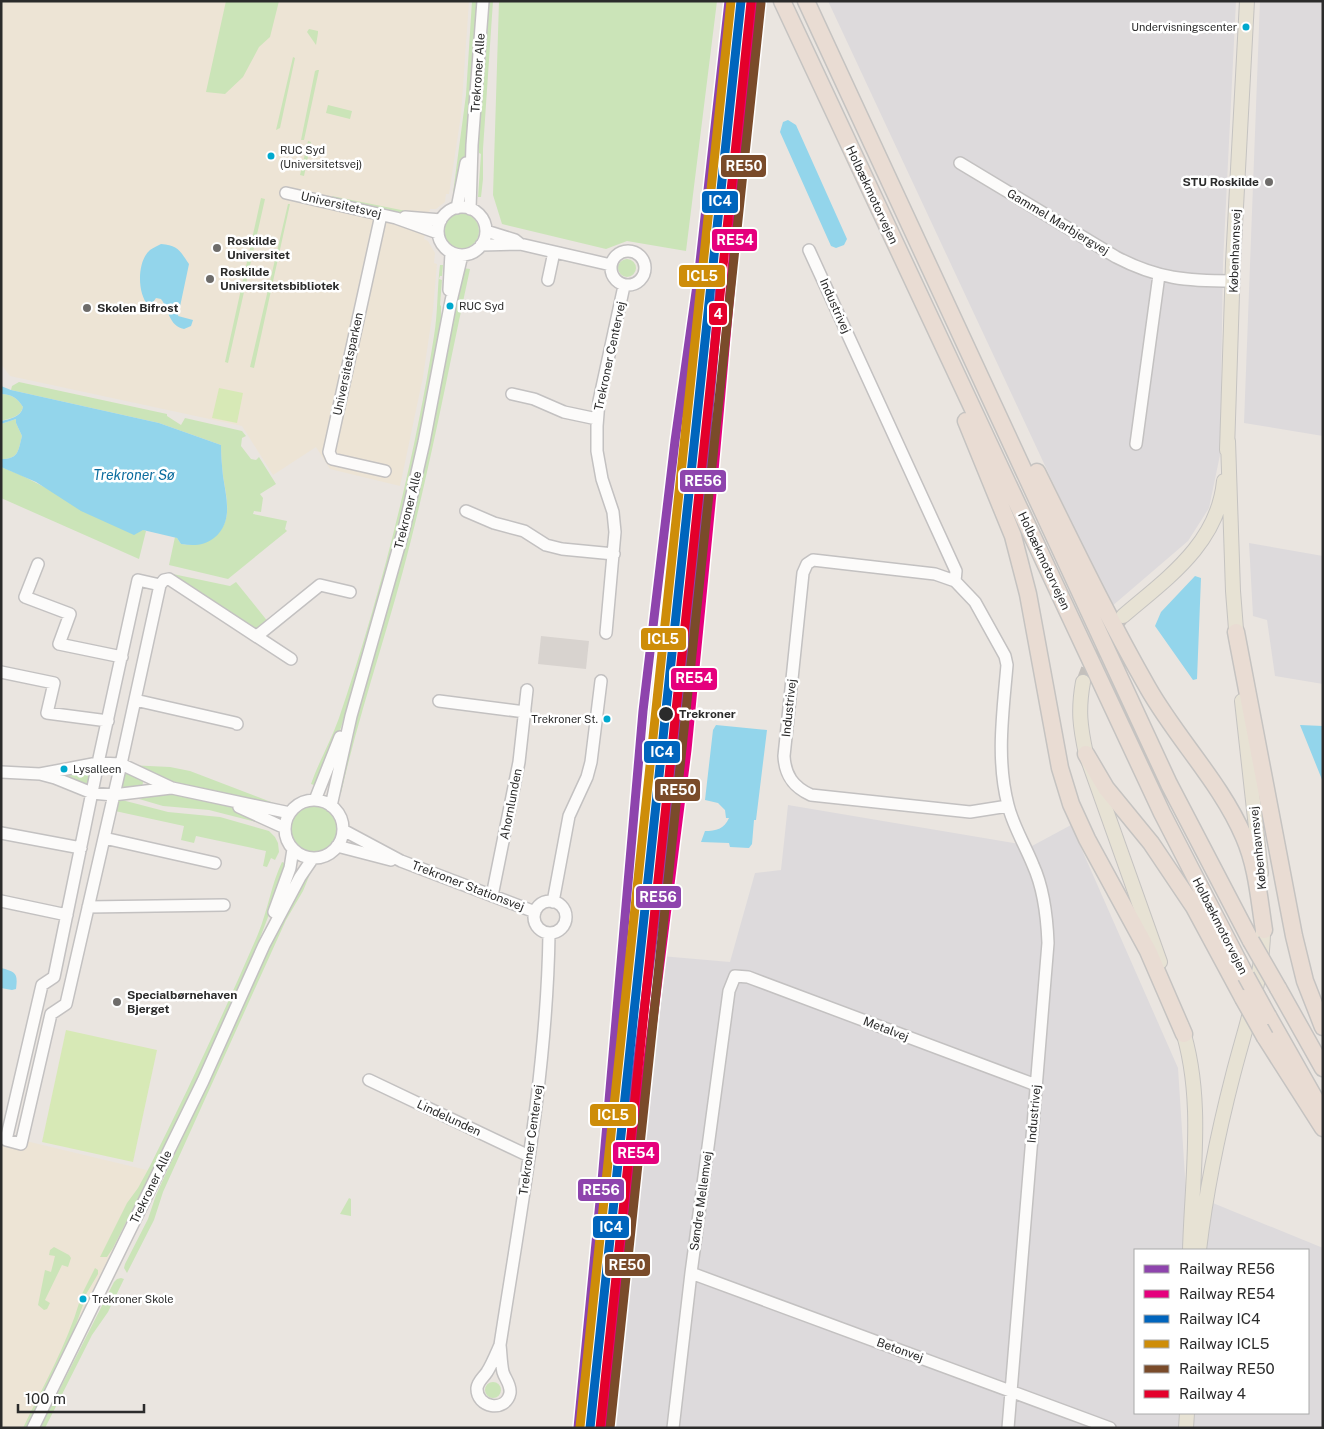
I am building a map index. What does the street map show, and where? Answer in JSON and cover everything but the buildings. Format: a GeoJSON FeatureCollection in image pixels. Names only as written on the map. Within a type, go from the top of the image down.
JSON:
{"type":"FeatureCollection","features":[{"type":"Feature","properties":{"kind":"highway","name":"Holbækmotorvejen"},"geometry":{"type":"LineString","coordinates":[[782,1],[1162,812],[1246,976],[1323,1113]]}},
{"type":"Feature","properties":{"kind":"highway","name":"Holbækmotorvejen"},"geometry":{"type":"LineString","coordinates":[[806,1],[1169,784],[1251,941],[1323,1068]]}},
{"type":"Feature","properties":{"kind":"highway"},"geometry":{"type":"LineString","coordinates":[[942,345],[960,405],[1012,536],[1028,594],[1060,768],[1071,804],[1086,838],[1148,951],[1184,1034]]}},
{"type":"Feature","properties":{"kind":"highway"},"geometry":{"type":"LineString","coordinates":[[969,351],[1010,418],[1105,610],[1149,690],[1225,801],[1244,838],[1255,872],[1264,930]]}},
{"type":"Feature","properties":{"kind":"highway"},"geometry":{"type":"LineString","coordinates":[[1236,632],[1294,936],[1305,981],[1323,1027]]}},
{"type":"Feature","properties":{"kind":"highway"},"geometry":{"type":"LineString","coordinates":[[1086,754],[1106,788],[1151,843],[1194,908],[1265,1037],[1323,1128]]}},
{"type":"Feature","properties":{"kind":"main road","name":"Københavnsvej"},"geometry":{"type":"LineString","coordinates":[[1123,616],[1184,563],[1204,539],[1217,511],[1224,486],[1228,441],[1233,281],[1247,1]]}},
{"type":"Feature","properties":{"kind":"main road","name":"Københavnsvej"},"geometry":{"type":"LineString","coordinates":[[1199,1249],[1215,1148],[1259,978],[1264,930],[1262,887],[1236,632],[1228,441]]}},
{"type":"Feature","properties":{"kind":"main road"},"geometry":{"type":"LineString","coordinates":[[1082,682],[1079,701],[1080,725],[1086,754],[1184,1034],[1195,1088],[1190,1249]]}},
{"type":"Feature","properties":{"kind":"main road"},"geometry":{"type":"LineString","coordinates":[[1186,1428],[1187,1414]]}},
{"type":"Feature","properties":{"kind":"street","name":"Trekroner Alle"},"geometry":{"type":"LineString","coordinates":[[470,209],[472,145],[483,1]]}},
{"type":"Feature","properties":{"kind":"street","name":"Trekroner Alle"},"geometry":{"type":"LineString","coordinates":[[457,208],[468,155],[472,145]]}},
{"type":"Feature","properties":{"kind":"street","name":"Gammel Marbjergvej"},"geometry":{"type":"LineString","coordinates":[[960,163],[1116,257],[1136,267],[1159,275],[1184,280],[1233,281]]}},
{"type":"Feature","properties":{"kind":"street","name":"Universitetsvej"},"geometry":{"type":"LineString","coordinates":[[286,193],[396,218],[441,220]]}},
{"type":"Feature","properties":{"kind":"street"},"geometry":{"type":"LineString","coordinates":[[457,208],[470,209],[481,217],[486,231],[485,238],[474,252],[457,254],[442,245],[438,233],[441,220],[449,211],[457,208]]}},
{"type":"Feature","properties":{"kind":"street","name":"Universitetsparken"},"geometry":{"type":"LineString","coordinates":[[380,215],[329,452],[332,459],[385,471]]}},
{"type":"Feature","properties":{"kind":"street","name":"Universitetsvej"},"geometry":{"type":"LineString","coordinates":[[396,218],[438,233]]}},
{"type":"Feature","properties":{"kind":"street"},"geometry":{"type":"LineString","coordinates":[[486,231],[515,240],[520,244]]}},
{"type":"Feature","properties":{"kind":"street"},"geometry":{"type":"LineString","coordinates":[[481,245],[520,244],[611,265]]}},
{"type":"Feature","properties":{"kind":"street","name":"Industrivej"},"geometry":{"type":"LineString","coordinates":[[809,250],[956,571],[955,581]]}},
{"type":"Feature","properties":{"kind":"street"},"geometry":{"type":"LineString","coordinates":[[625,251],[635,252],[643,259],[646,269],[642,278],[634,285],[624,286],[619,284],[612,276],[611,265],[616,256],[625,251]]}},
{"type":"Feature","properties":{"kind":"street"},"geometry":{"type":"LineString","coordinates":[[548,280],[554,252]]}},
{"type":"Feature","properties":{"kind":"street","name":"Trekroner Alle"},"geometry":{"type":"LineString","coordinates":[[331,806],[351,716],[405,525],[424,442],[451,302],[449,294],[457,254]]}},
{"type":"Feature","properties":{"kind":"street"},"geometry":{"type":"LineString","coordinates":[[1136,444],[1159,275]]}},
{"type":"Feature","properties":{"kind":"street","name":"Trekroner Centervej"},"geometry":{"type":"LineString","coordinates":[[606,633],[615,532],[613,512],[602,479],[597,451],[597,419],[598,401],[624,286]]}},
{"type":"Feature","properties":{"kind":"street"},"geometry":{"type":"LineString","coordinates":[[512,394],[534,399],[564,412],[597,419]]}},
{"type":"Feature","properties":{"kind":"street"},"geometry":{"type":"LineString","coordinates":[[466,510],[494,523],[524,531],[546,545],[562,549],[614,554]]}},
{"type":"Feature","properties":{"kind":"street","name":"Industrivej"},"geometry":{"type":"LineString","coordinates":[[1008,806],[970,812],[811,795],[800,790],[791,782],[784,767],[784,756],[803,573],[807,564],[814,560],[935,574],[955,581],[975,602],[1005,656],[1007,665],[1001,738],[1002,776],[1014,824],[1035,870],[1046,913],[1048,943],[1008,1428]]}},
{"type":"Feature","properties":{"kind":"street"},"geometry":{"type":"LineString","coordinates":[[38,564],[25,597],[70,614],[60,644],[122,658]]}},
{"type":"Feature","properties":{"kind":"street"},"geometry":{"type":"LineString","coordinates":[[160,584],[138,580],[54,977],[42,985],[6,1140],[21,1144],[51,1014],[66,1004],[160,584],[164,580],[169,579],[291,659]]}},
{"type":"Feature","properties":{"kind":"street"},"geometry":{"type":"LineString","coordinates":[[257,636],[320,585],[350,592]]}},
{"type":"Feature","properties":{"kind":"street"},"geometry":{"type":"LineString","coordinates":[[1,672],[54,683],[47,714],[108,721]]}},
{"type":"Feature","properties":{"kind":"street"},"geometry":{"type":"LineString","coordinates":[[553,902],[569,816],[587,777],[591,762],[601,681]]}},
{"type":"Feature","properties":{"kind":"street","name":"Ahornlunden"},"geometry":{"type":"LineString","coordinates":[[492,896],[519,762],[528,690]]}},
{"type":"Feature","properties":{"kind":"street"},"geometry":{"type":"LineString","coordinates":[[135,700],[237,724]]}},
{"type":"Feature","properties":{"kind":"street"},"geometry":{"type":"LineString","coordinates":[[439,701],[525,712]]}},
{"type":"Feature","properties":{"kind":"street","name":"Trekroner Alle"},"geometry":{"type":"LineString","coordinates":[[315,800],[346,722],[351,716]]}},
{"type":"Feature","properties":{"kind":"street"},"geometry":{"type":"LineString","coordinates":[[40,774],[98,762],[121,764],[172,788],[290,813]]}},
{"type":"Feature","properties":{"kind":"street"},"geometry":{"type":"LineString","coordinates":[[1,772],[40,774],[92,793],[113,795],[172,788]]}},
{"type":"Feature","properties":{"kind":"street"},"geometry":{"type":"LineString","coordinates":[[315,800],[322,801],[331,806],[338,814],[343,830],[337,846],[329,853],[313,858],[302,855],[293,849],[287,840],[285,828],[290,813],[301,803],[315,800]]}},
{"type":"Feature","properties":{"kind":"street"},"geometry":{"type":"LineString","coordinates":[[234,802],[285,828]]}},
{"type":"Feature","properties":{"kind":"street","name":"Trekroner Stationsvej"},"geometry":{"type":"LineString","coordinates":[[343,830],[401,861],[534,912]]}},
{"type":"Feature","properties":{"kind":"street"},"geometry":{"type":"LineString","coordinates":[[1,833],[81,848]]}},
{"type":"Feature","properties":{"kind":"street"},"geometry":{"type":"LineString","coordinates":[[104,838],[215,863]]}},
{"type":"Feature","properties":{"kind":"street","name":"Trekroner Stationsvej"},"geometry":{"type":"LineString","coordinates":[[337,846],[387,860],[401,861]]}},
{"type":"Feature","properties":{"kind":"street","name":"Trekroner Alle"},"geometry":{"type":"LineString","coordinates":[[264,944],[290,868],[293,849]]}},
{"type":"Feature","properties":{"kind":"street","name":"Trekroner Alle"},"geometry":{"type":"LineString","coordinates":[[33,1428],[203,1081],[264,944],[313,858]]}},
{"type":"Feature","properties":{"kind":"street"},"geometry":{"type":"LineString","coordinates":[[1,900],[67,915]]}},
{"type":"Feature","properties":{"kind":"street"},"geometry":{"type":"LineString","coordinates":[[546,902],[553,902],[562,908],[566,918],[561,929],[549,934],[536,926],[534,912],[546,902]]}},
{"type":"Feature","properties":{"kind":"street"},"geometry":{"type":"LineString","coordinates":[[88,907],[224,904]]}},
{"type":"Feature","properties":{"kind":"street","name":"Trekroner Centervej"},"geometry":{"type":"LineString","coordinates":[[500,1345],[486,1374],[480,1380],[477,1387],[478,1395],[482,1402],[489,1406],[497,1406],[504,1403],[509,1396],[510,1388],[503,1372],[500,1345],[540,1081],[549,934]]}},
{"type":"Feature","properties":{"kind":"street","name":"Metalvej"},"geometry":{"type":"LineString","coordinates":[[735,976],[748,977],[1036,1085]]}},
{"type":"Feature","properties":{"kind":"street","name":"Søndre Mellemvej"},"geometry":{"type":"LineString","coordinates":[[673,1428],[691,1273],[729,991],[735,976]]}},
{"type":"Feature","properties":{"kind":"street"},"geometry":{"type":"LineString","coordinates":[[36,1011],[51,1014]]}},
{"type":"Feature","properties":{"kind":"street","name":"Lindelunden"},"geometry":{"type":"LineString","coordinates":[[369,1080],[529,1156]]}},
{"type":"Feature","properties":{"kind":"street","name":"Betonvej"},"geometry":{"type":"LineString","coordinates":[[691,1273],[1110,1428]]}},
{"type":"Feature","properties":{"kind":"shaded area","name":"Roskilde Universitet"},"geometry":{"type":"Polygon","coordinates":[[[1,1],[469,1],[461,115],[449,194],[446,194],[445,202],[436,209],[430,209],[424,239],[428,241],[435,253],[434,263],[437,264],[433,310],[423,377],[400,486],[330,469],[316,447],[273,475],[242,426],[10,376],[1,364],[1,1]]]}},
{"type":"Feature","properties":{"kind":"shaded area"},"geometry":{"type":"Polygon","coordinates":[[[828,1],[1236,1],[1223,263],[1220,455],[1209,508],[1188,541],[1111,607],[828,1]]]}},
{"type":"Feature","properties":{"kind":"shaded area"},"geometry":{"type":"Polygon","coordinates":[[[1260,1],[1323,1],[1323,436],[1244,423],[1260,1]]]}},
{"type":"Feature","properties":{"kind":"shaded area"},"geometry":{"type":"Polygon","coordinates":[[[1249,543],[1323,556],[1323,684],[1275,676],[1267,620],[1253,616],[1249,543]]]}},
{"type":"Feature","properties":{"kind":"shaded area"},"geometry":{"type":"Polygon","coordinates":[[[541,636],[589,641],[586,669],[538,664],[541,636]]]}},
{"type":"Feature","properties":{"kind":"shaded area"},"geometry":{"type":"Polygon","coordinates":[[[788,805],[1032,846],[1071,825],[1178,1068],[1186,1192],[1323,1248],[1323,1428],[607,1428],[629,1222],[638,1106],[661,956],[730,962],[755,873],[781,870],[788,805]]]}},
{"type":"Feature","properties":{"kind":"shaded area","name":"Trekroner Skole"},"geometry":{"type":"Polygon","coordinates":[[[1,1135],[151,1171],[27,1428],[1,1428],[1,1135]]]}},
{"type":"Feature","properties":{"kind":"green space"},"geometry":{"type":"Polygon","coordinates":[[[226,1],[279,1],[270,37],[259,47],[243,77],[225,94],[206,92],[226,1]]]}},
{"type":"Feature","properties":{"kind":"green space"},"geometry":{"type":"Polygon","coordinates":[[[472,1],[477,1],[471,98],[463,170],[458,194],[453,193],[466,95],[472,1]]]}},
{"type":"Feature","properties":{"kind":"green space"},"geometry":{"type":"Polygon","coordinates":[[[488,1],[493,1],[483,149],[483,179],[481,197],[478,197],[481,154],[479,153],[477,135],[488,1]]]}},
{"type":"Feature","properties":{"kind":"green space"},"geometry":{"type":"Polygon","coordinates":[[[499,1],[717,1],[686,251],[627,241],[606,249],[502,224],[493,195],[499,1]]]}},
{"type":"Feature","properties":{"kind":"green space"},"geometry":{"type":"Polygon","coordinates":[[[309,29],[318,31],[316,45],[307,32],[309,29]]]}},
{"type":"Feature","properties":{"kind":"green space"},"geometry":{"type":"Polygon","coordinates":[[[293,57],[295,58],[280,128],[276,130],[293,57]]]}},
{"type":"Feature","properties":{"kind":"green space"},"geometry":{"type":"Polygon","coordinates":[[[319,70],[304,140],[301,140],[315,71],[319,70]]]}},
{"type":"Feature","properties":{"kind":"green space"},"geometry":{"type":"Polygon","coordinates":[[[328,105],[352,111],[350,119],[326,113],[328,105]]]}},
{"type":"Feature","properties":{"kind":"green space"},"geometry":{"type":"Polygon","coordinates":[[[308,141],[311,142],[304,176],[300,175],[308,141]]]}},
{"type":"Feature","properties":{"kind":"green space"},"geometry":{"type":"Polygon","coordinates":[[[332,196],[428,214],[428,216],[401,213],[334,199],[332,196]]]}},
{"type":"Feature","properties":{"kind":"green space"},"geometry":{"type":"Polygon","coordinates":[[[261,198],[265,199],[228,363],[225,362],[261,198]]]}},
{"type":"Feature","properties":{"kind":"green space"},"geometry":{"type":"Polygon","coordinates":[[[288,204],[290,204],[254,368],[250,367],[288,204]]]}},
{"type":"Feature","properties":{"kind":"green space"},"geometry":{"type":"Polygon","coordinates":[[[461,213],[468,214],[474,218],[478,224],[478,238],[474,244],[468,248],[461,249],[454,248],[448,244],[444,238],[443,231],[444,224],[448,218],[454,214],[461,213]]]}},
{"type":"Feature","properties":{"kind":"green space"},"geometry":{"type":"Polygon","coordinates":[[[627,259],[633,262],[636,268],[633,274],[627,277],[621,274],[618,268],[621,262],[627,259]]]}},
{"type":"Feature","properties":{"kind":"green space"},"geometry":{"type":"Polygon","coordinates":[[[440,265],[443,265],[442,276],[439,279],[442,280],[441,329],[416,457],[395,542],[349,702],[336,743],[317,786],[311,784],[336,726],[354,672],[382,577],[406,481],[434,336],[440,265]]]}},
{"type":"Feature","properties":{"kind":"green space"},"geometry":{"type":"Polygon","coordinates":[[[463,268],[470,269],[418,510],[402,575],[357,730],[341,793],[337,792],[344,757],[392,595],[432,432],[463,268]]]}},
{"type":"Feature","properties":{"kind":"green space"},"geometry":{"type":"Polygon","coordinates":[[[19,382],[167,414],[167,416],[181,425],[185,418],[242,431],[246,436],[242,438],[241,446],[251,459],[256,460],[259,457],[276,484],[260,494],[263,498],[261,512],[254,511],[253,514],[287,521],[285,529],[287,531],[228,579],[169,565],[175,537],[181,544],[191,545],[207,540],[216,535],[222,528],[227,512],[227,504],[221,445],[159,423],[11,390],[12,386],[19,382]]]}},
{"type":"Feature","properties":{"kind":"green space"},"geometry":{"type":"Polygon","coordinates":[[[219,388],[243,393],[237,423],[212,418],[219,388]]]}},
{"type":"Feature","properties":{"kind":"green space"},"geometry":{"type":"Polygon","coordinates":[[[1,394],[14,397],[19,402],[23,407],[18,415],[1,421],[1,394]]]}},
{"type":"Feature","properties":{"kind":"green space"},"geometry":{"type":"Polygon","coordinates":[[[16,419],[22,436],[17,453],[11,458],[1,459],[1,424],[16,419]]]}},
{"type":"Feature","properties":{"kind":"green space"},"geometry":{"type":"Polygon","coordinates":[[[1,467],[146,531],[139,559],[1,498],[1,467]]]}},
{"type":"Feature","properties":{"kind":"green space"},"geometry":{"type":"Polygon","coordinates":[[[168,573],[230,586],[236,582],[269,623],[261,630],[251,629],[168,575],[168,573]]]}},
{"type":"Feature","properties":{"kind":"green space"},"geometry":{"type":"Polygon","coordinates":[[[128,765],[170,767],[190,771],[279,805],[278,807],[160,780],[128,765]]]}},
{"type":"Feature","properties":{"kind":"green space"},"geometry":{"type":"Polygon","coordinates":[[[92,767],[88,788],[69,780],[69,773],[92,767]]]}},
{"type":"Feature","properties":{"kind":"green space"},"geometry":{"type":"Polygon","coordinates":[[[125,769],[144,778],[142,787],[120,790],[125,769]]]}},
{"type":"Feature","properties":{"kind":"green space"},"geometry":{"type":"Polygon","coordinates":[[[169,792],[235,807],[264,824],[209,810],[163,806],[139,799],[169,792]]]}},
{"type":"Feature","properties":{"kind":"green space"},"geometry":{"type":"Polygon","coordinates":[[[117,800],[168,812],[220,817],[269,831],[278,843],[279,852],[275,860],[271,858],[267,867],[263,866],[266,851],[196,836],[194,843],[181,840],[184,826],[115,811],[117,800]]]}},
{"type":"Feature","properties":{"kind":"green space"},"geometry":{"type":"Polygon","coordinates":[[[315,806],[324,808],[332,813],[337,821],[339,830],[337,839],[332,847],[324,852],[315,854],[306,852],[298,847],[293,839],[291,830],[293,821],[298,813],[306,808],[315,806]]]}},
{"type":"Feature","properties":{"kind":"green space"},"geometry":{"type":"Polygon","coordinates":[[[282,862],[287,864],[274,902],[245,976],[213,1049],[161,1157],[113,1248],[107,1257],[100,1257],[127,1203],[150,1166],[219,1022],[258,934],[282,862]]]}},
{"type":"Feature","properties":{"kind":"green space"},"geometry":{"type":"Polygon","coordinates":[[[306,872],[310,874],[303,891],[286,920],[163,1192],[154,1220],[127,1273],[124,1268],[125,1264],[148,1219],[156,1195],[282,918],[306,872]]]}},
{"type":"Feature","properties":{"kind":"green space"},"geometry":{"type":"Polygon","coordinates":[[[66,1030],[157,1050],[133,1162],[42,1142],[66,1030]]]}},
{"type":"Feature","properties":{"kind":"green space"},"geometry":{"type":"Polygon","coordinates":[[[349,1198],[351,1199],[351,1216],[340,1214],[349,1198]]]}},
{"type":"Feature","properties":{"kind":"green space"},"geometry":{"type":"Polygon","coordinates":[[[54,1247],[71,1258],[68,1267],[62,1265],[45,1300],[50,1303],[47,1309],[44,1310],[38,1305],[45,1270],[51,1272],[55,1256],[49,1255],[50,1250],[54,1247]]]}},
{"type":"Feature","properties":{"kind":"green space"},"geometry":{"type":"Polygon","coordinates":[[[95,1268],[98,1270],[98,1274],[85,1296],[82,1294],[95,1268]]]}},
{"type":"Feature","properties":{"kind":"green space"},"geometry":{"type":"Polygon","coordinates":[[[121,1278],[124,1279],[108,1312],[92,1335],[45,1428],[40,1428],[114,1282],[121,1278]]]}},
{"type":"Feature","properties":{"kind":"green space"},"geometry":{"type":"Polygon","coordinates":[[[80,1300],[84,1302],[72,1336],[28,1428],[23,1428],[62,1349],[80,1300]]]}},
{"type":"Feature","properties":{"kind":"green space"},"geometry":{"type":"Polygon","coordinates":[[[490,1382],[496,1382],[501,1387],[499,1396],[490,1398],[485,1393],[485,1387],[490,1382]]]}},
{"type":"Feature","properties":{"kind":"water"},"geometry":{"type":"Polygon","coordinates":[[[788,120],[796,125],[847,239],[844,245],[836,248],[831,246],[780,132],[783,122],[788,120]]]}},
{"type":"Feature","properties":{"kind":"water"},"geometry":{"type":"Polygon","coordinates":[[[161,244],[175,247],[189,264],[178,316],[193,320],[191,326],[184,329],[175,325],[161,299],[156,298],[151,305],[148,305],[142,293],[140,277],[143,262],[150,250],[161,244]]]}},
{"type":"Feature","properties":{"kind":"water","name":"Trekroner Sø"},"geometry":{"type":"Polygon","coordinates":[[[1,386],[11,390],[159,423],[221,445],[227,509],[224,525],[220,532],[210,541],[194,545],[181,544],[177,538],[143,530],[134,535],[81,511],[36,482],[1,467],[1,459],[11,458],[17,453],[22,436],[16,419],[1,424],[1,421],[18,415],[23,407],[14,397],[1,394],[1,386]]]}},
{"type":"Feature","properties":{"kind":"water"},"geometry":{"type":"Polygon","coordinates":[[[1195,576],[1201,578],[1197,679],[1193,680],[1155,626],[1161,612],[1195,576]]]}},
{"type":"Feature","properties":{"kind":"water"},"geometry":{"type":"Polygon","coordinates":[[[716,725],[767,730],[756,820],[754,820],[752,844],[749,848],[730,847],[729,843],[701,842],[705,831],[719,829],[725,825],[729,818],[726,818],[725,810],[718,803],[705,800],[713,730],[716,725]]]}},
{"type":"Feature","properties":{"kind":"water"},"geometry":{"type":"Polygon","coordinates":[[[1300,725],[1323,726],[1323,782],[1300,725]]]}},
{"type":"Feature","properties":{"kind":"water"},"geometry":{"type":"Polygon","coordinates":[[[1,968],[15,974],[17,980],[16,989],[1,988],[1,968]]]}},
{"type":"Feature","properties":{"kind":"tunnel"},"geometry":{"type":"LineString","coordinates":[[1083,682],[1094,653],[1121,619]]}},
{"type":"Feature","properties":{"kind":"rail line","name":"RE56"},"geometry":{"type":"LineString","coordinates":[[578,1428],[602,1181],[643,711],[675,441],[699,271],[729,1]]}},
{"type":"Feature","properties":{"kind":"rail line","name":"ICL5"},"geometry":{"type":"LineString","coordinates":[[580,1427],[731,1]]}},
{"type":"Feature","properties":{"kind":"rail line","name":"IC4"},"geometry":{"type":"LineString","coordinates":[[590,1428],[741,1]]}},
{"type":"Feature","properties":{"kind":"rail line","name":"4"},"geometry":{"type":"LineString","coordinates":[[600,1428],[751,2]]}},
{"type":"Feature","properties":{"kind":"rail line","name":"RE54"},"geometry":{"type":"LineString","coordinates":[[606,1428],[632,1185],[687,750],[756,2]]}},
{"type":"Feature","properties":{"kind":"rail line","name":"RE50"},"geometry":{"type":"LineString","coordinates":[[610,1428],[761,3]]}},
{"type":"Feature","properties":{"kind":"rail line","name":"RE56"},"geometry":{"type":"LineString","coordinates":[[632,1105],[677,749],[721,272]]}},
{"type":"Feature","properties":{"kind":"place","name":"Undervisningscenter"},"geometry":{"type":"Point","coordinates":[1246,27]}},
{"type":"Feature","properties":{"kind":"place","name":"RUC Syd (Universitetsvej)"},"geometry":{"type":"Point","coordinates":[271,156]}},
{"type":"Feature","properties":{"kind":"place","name":"STU Roskilde"},"geometry":{"type":"Point","coordinates":[1269,182]}},
{"type":"Feature","properties":{"kind":"place","name":"Roskilde Universitet"},"geometry":{"type":"Point","coordinates":[217,248]}},
{"type":"Feature","properties":{"kind":"place","name":"Roskilde Universitetsbibliotek"},"geometry":{"type":"Point","coordinates":[210,279]}},
{"type":"Feature","properties":{"kind":"place","name":"RUC Syd"},"geometry":{"type":"Point","coordinates":[450,306]}},
{"type":"Feature","properties":{"kind":"place","name":"Skolen Bifrost"},"geometry":{"type":"Point","coordinates":[87,308]}},
{"type":"Feature","properties":{"kind":"place","name":"Trekroner"},"geometry":{"type":"Point","coordinates":[666,714]}},
{"type":"Feature","properties":{"kind":"place","name":"Trekroner St."},"geometry":{"type":"Point","coordinates":[607,719]}},
{"type":"Feature","properties":{"kind":"place","name":"Lysalleen"},"geometry":{"type":"Point","coordinates":[64,769]}},
{"type":"Feature","properties":{"kind":"place","name":"Specialbørnehaven Bjerget"},"geometry":{"type":"Point","coordinates":[117,1002]}},
{"type":"Feature","properties":{"kind":"place","name":"Trekroner Skole"},"geometry":{"type":"Point","coordinates":[83,1299]}}]}
